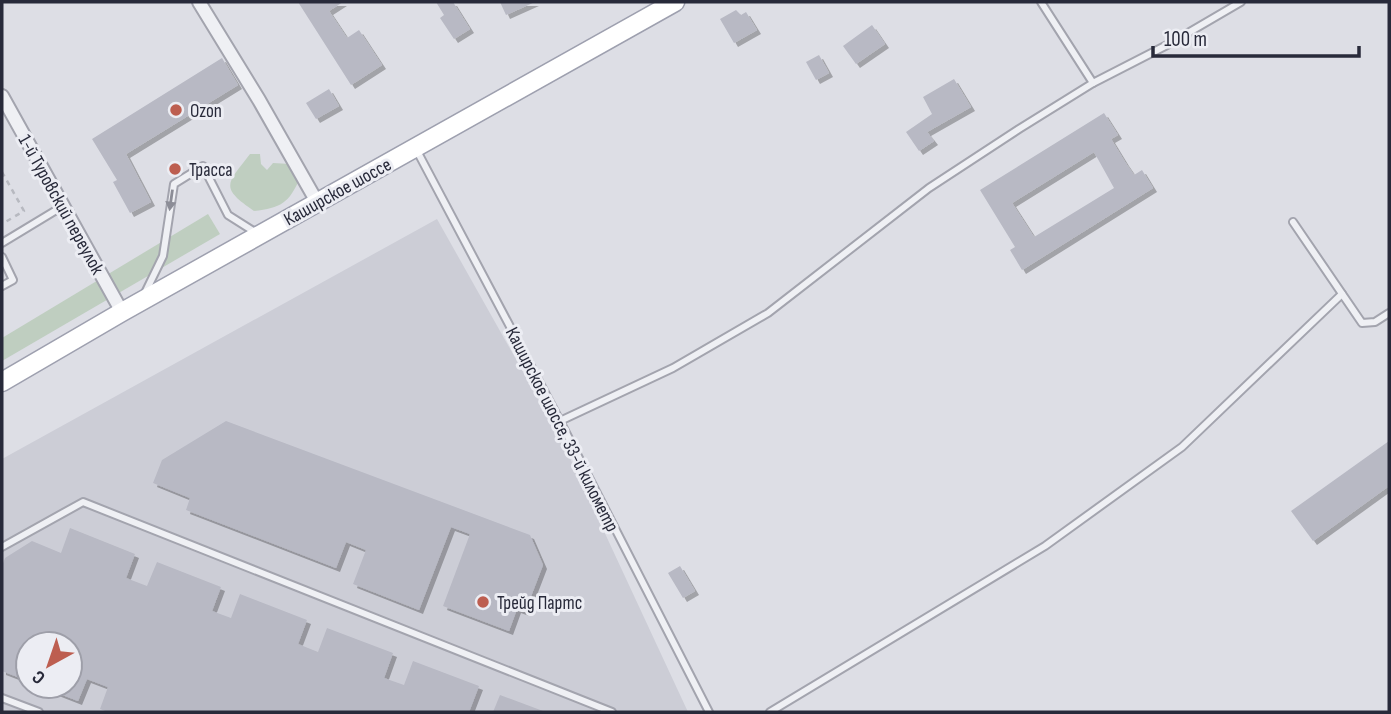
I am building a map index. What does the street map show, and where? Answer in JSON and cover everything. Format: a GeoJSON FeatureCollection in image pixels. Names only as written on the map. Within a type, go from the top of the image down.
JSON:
{"type":"FeatureCollection","features":[{"type":"Feature","properties":{"kind":"main road","name":"Каширское шоссе"},"geometry":{"type":"LineString","coordinates":[[2,382],[674,2]]}},
{"type":"Feature","properties":{"kind":"street"},"geometry":{"type":"LineString","coordinates":[[199,2],[317,202]]}},
{"type":"Feature","properties":{"kind":"street","name":"1-й Туровский переулок"},"geometry":{"type":"LineString","coordinates":[[2,96],[122,312]]}},
{"type":"Feature","properties":{"kind":"lane"},"geometry":{"type":"LineString","coordinates":[[1041,2],[1093,83]]}},
{"type":"Feature","properties":{"kind":"lane"},"geometry":{"type":"LineString","coordinates":[[560,421],[673,368],[768,313],[929,188],[1093,83],[1169,44],[1241,2]]}},
{"type":"Feature","properties":{"kind":"lane","name":"Каширское шоссе, 33-й километр"},"geometry":{"type":"LineString","coordinates":[[415,147],[560,421],[709,712]]}},
{"type":"Feature","properties":{"kind":"lane"},"geometry":{"type":"LineString","coordinates":[[141,303],[163,256],[174,184],[203,166],[228,215],[259,235]]}},
{"type":"Feature","properties":{"kind":"lane"},"geometry":{"type":"LineString","coordinates":[[2,243],[63,206]]}},
{"type":"Feature","properties":{"kind":"lane"},"geometry":{"type":"LineString","coordinates":[[1293,222],[1362,323],[1375,322],[1389,313]]}},
{"type":"Feature","properties":{"kind":"lane"},"geometry":{"type":"LineString","coordinates":[[2,257],[13,279],[2,286]]}},
{"type":"Feature","properties":{"kind":"lane"},"geometry":{"type":"LineString","coordinates":[[770,712],[1045,546],[1182,447],[1342,294]]}},
{"type":"Feature","properties":{"kind":"lane"},"geometry":{"type":"LineString","coordinates":[[2,547],[83,502],[612,712]]}},
{"type":"Feature","properties":{"kind":"lane"},"geometry":{"type":"LineString","coordinates":[[2,698],[39,712]]}},
{"type":"Feature","properties":{"kind":"path"},"geometry":{"type":"LineString","coordinates":[[2,172],[24,211],[2,224]]}},
{"type":"Feature","properties":{"kind":"shaded area"},"geometry":{"type":"Polygon","coordinates":[[[437,219],[562,441],[688,712],[2,711],[2,459],[437,219]]]}},
{"type":"Feature","properties":{"kind":"green space"},"geometry":{"type":"Polygon","coordinates":[[[250,154],[260,154],[261,164],[267,170],[273,163],[290,164],[300,178],[283,203],[254,211],[235,196],[230,185],[232,179],[250,154]]]}},
{"type":"Feature","properties":{"kind":"green space"},"geometry":{"type":"Polygon","coordinates":[[[208,214],[220,234],[2,361],[2,338],[208,214]]]}},
{"type":"Feature","properties":{"kind":"building"},"geometry":{"type":"Polygon","coordinates":[[[298,2],[343,2],[329,11],[347,38],[359,30],[382,65],[351,85],[298,2]]]}},
{"type":"Feature","properties":{"kind":"building"},"geometry":{"type":"Polygon","coordinates":[[[436,2],[453,2],[470,29],[454,39],[440,18],[444,15],[436,2]]]}},
{"type":"Feature","properties":{"kind":"building"},"geometry":{"type":"Polygon","coordinates":[[[500,2],[535,2],[506,15],[500,2]]]}},
{"type":"Feature","properties":{"kind":"building"},"geometry":{"type":"Polygon","coordinates":[[[736,10],[741,15],[746,12],[757,30],[734,43],[720,19],[736,10]]]}},
{"type":"Feature","properties":{"kind":"building"},"geometry":{"type":"Polygon","coordinates":[[[872,25],[885,44],[856,64],[843,46],[872,25]]]}},
{"type":"Feature","properties":{"kind":"building"},"geometry":{"type":"Polygon","coordinates":[[[819,55],[829,73],[816,80],[806,62],[819,55]]]}},
{"type":"Feature","properties":{"kind":"building"},"geometry":{"type":"Polygon","coordinates":[[[222,58],[238,85],[126,154],[151,202],[130,213],[113,182],[117,180],[92,139],[222,58]]]}},
{"type":"Feature","properties":{"kind":"building"},"geometry":{"type":"Polygon","coordinates":[[[954,79],[971,107],[927,132],[934,141],[919,151],[906,132],[932,114],[923,97],[954,79]]]}},
{"type":"Feature","properties":{"kind":"building"},"geometry":{"type":"Polygon","coordinates":[[[329,89],[339,106],[316,119],[306,103],[329,89]]]}},
{"type":"Feature","properties":{"kind":"building"},"geometry":{"type":"Polygon","coordinates":[[[1104,113],[1118,135],[1111,139],[1125,162],[1134,175],[1142,170],[1153,188],[1022,270],[1010,250],[1015,247],[980,190],[1104,113]],[[1094,152],[1012,203],[1034,237],[1114,188],[1094,152]]]}},
{"type":"Feature","properties":{"kind":"building"},"geometry":{"type":"Polygon","coordinates":[[[226,421],[530,535],[543,565],[525,612],[517,609],[509,631],[443,606],[470,534],[451,527],[419,610],[353,584],[366,550],[346,542],[336,568],[186,510],[190,498],[153,483],[162,460],[226,421]]]}},
{"type":"Feature","properties":{"kind":"building"},"geometry":{"type":"Polygon","coordinates":[[[1389,441],[1389,486],[1313,541],[1291,511],[1389,441]]]}},
{"type":"Feature","properties":{"kind":"building"},"geometry":{"type":"Polygon","coordinates":[[[70,528],[135,554],[126,578],[147,586],[157,562],[221,587],[212,611],[231,618],[240,594],[307,620],[298,644],[318,652],[327,628],[393,653],[384,678],[404,685],[413,661],[479,686],[469,712],[108,712],[100,709],[108,687],[87,679],[84,686],[84,630],[14,630],[14,676],[2,671],[2,566],[5,558],[32,541],[61,553],[70,528]]]}},
{"type":"Feature","properties":{"kind":"building"},"geometry":{"type":"Polygon","coordinates":[[[680,566],[695,591],[683,598],[668,573],[680,566]]]}},
{"type":"Feature","properties":{"kind":"building"},"geometry":{"type":"Polygon","coordinates":[[[500,695],[543,711],[543,712],[493,712],[500,695]]]}},
{"type":"Feature","properties":{"kind":"place","name":"Ozon"},"geometry":{"type":"Point","coordinates":[176,110]}},
{"type":"Feature","properties":{"kind":"place","name":"Трасса"},"geometry":{"type":"Point","coordinates":[175,169]}},
{"type":"Feature","properties":{"kind":"place","name":"Трейд Партс"},"geometry":{"type":"Point","coordinates":[483,602]}}]}
